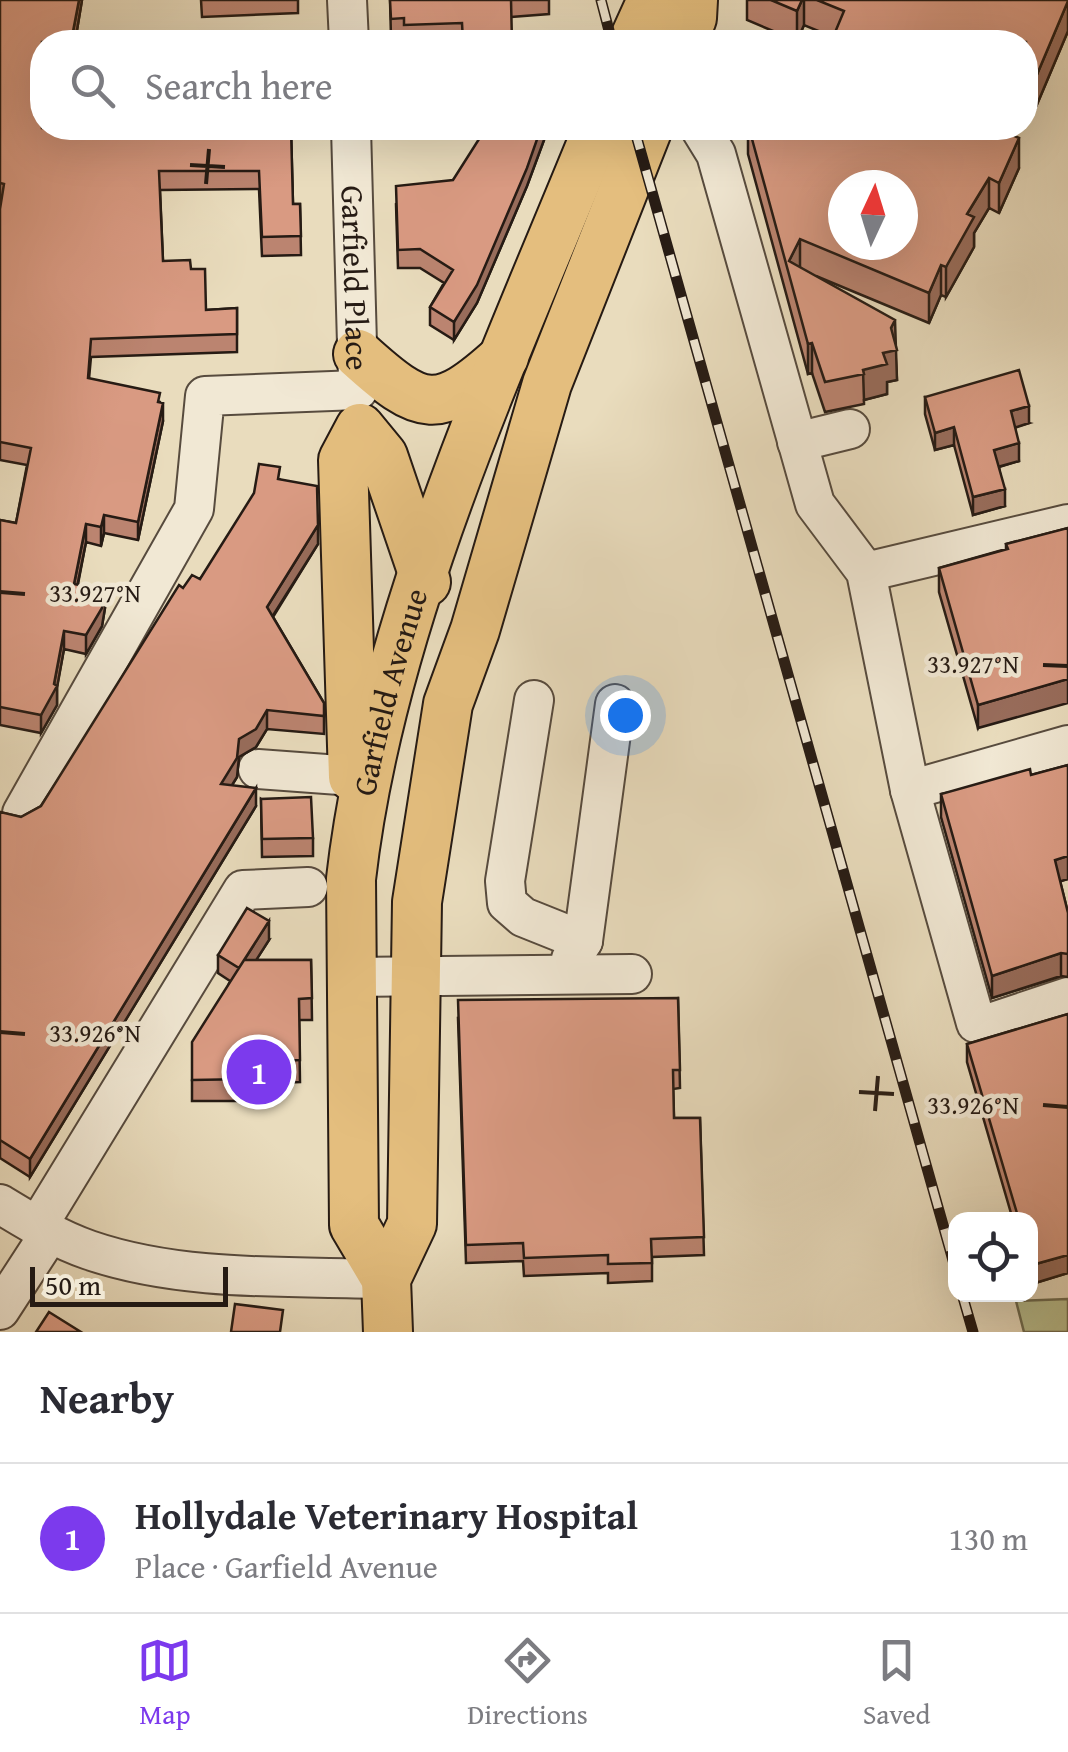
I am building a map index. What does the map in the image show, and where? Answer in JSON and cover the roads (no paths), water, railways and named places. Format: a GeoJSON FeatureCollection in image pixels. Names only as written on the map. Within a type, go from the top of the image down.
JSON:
{"type":"FeatureCollection","features":[{"type":"Feature","properties":{"kind":"main road"},"geometry":{"type":"LineString","coordinates":[[638,30],[652,0]]}},
{"type":"Feature","properties":{"kind":"main road"},"geometry":{"type":"LineString","coordinates":[[687,30],[693,0]]}},
{"type":"Feature","properties":{"kind":"main road","name":"Garfield Avenue"},"geometry":{"type":"LineString","coordinates":[[386,1279],[354,1225],[350,879],[356,830],[391,684],[424,575],[504,357],[593,140]]}},
{"type":"Feature","properties":{"kind":"main road","name":"Garfield Avenue"},"geometry":{"type":"LineString","coordinates":[[388,1332],[386,1279],[412,1224],[417,902],[448,704],[475,630],[547,384],[643,140]]}},
{"type":"Feature","properties":{"kind":"main road"},"geometry":{"type":"LineString","coordinates":[[358,391],[445,399],[470,388],[504,357]]}},
{"type":"Feature","properties":{"kind":"main road"},"geometry":{"type":"LineString","coordinates":[[358,391],[424,575],[448,704]]}},
{"type":"Feature","properties":{"kind":"main road"},"geometry":{"type":"LineString","coordinates":[[356,830],[344,460],[358,391]]}},
{"type":"Feature","properties":{"kind":"street"},"geometry":{"type":"LineString","coordinates":[[348,0],[349,30]]}},
{"type":"Feature","properties":{"kind":"street","name":"Garfield Place"},"geometry":{"type":"LineString","coordinates":[[351,140],[358,391]]}},
{"type":"Feature","properties":{"kind":"street"},"geometry":{"type":"LineString","coordinates":[[707,140],[716,154],[815,504],[866,572],[910,790],[976,1023],[984,1026],[1068,997]]}},
{"type":"Feature","properties":{"kind":"street"},"geometry":{"type":"LineString","coordinates":[[22,813],[194,509],[204,396],[358,391]]}},
{"type":"Feature","properties":{"kind":"street"},"geometry":{"type":"LineString","coordinates":[[797,442],[850,429]]}},
{"type":"Feature","properties":{"kind":"street"},"geometry":{"type":"LineString","coordinates":[[866,572],[1068,524]]}},
{"type":"Feature","properties":{"kind":"street"},"geometry":{"type":"LineString","coordinates":[[534,700],[504,881],[507,903],[522,917],[583,941]]}},
{"type":"Feature","properties":{"kind":"street"},"geometry":{"type":"LineString","coordinates":[[560,972],[583,941],[615,704]]}},
{"type":"Feature","properties":{"kind":"street"},"geometry":{"type":"LineString","coordinates":[[910,790],[1068,745]]}},
{"type":"Feature","properties":{"kind":"street"},"geometry":{"type":"LineString","coordinates":[[258,769],[353,776]]}},
{"type":"Feature","properties":{"kind":"street"},"geometry":{"type":"LineString","coordinates":[[0,1310],[244,890],[308,887]]}},
{"type":"Feature","properties":{"kind":"street"},"geometry":{"type":"LineString","coordinates":[[352,977],[632,974]]}},
{"type":"Feature","properties":{"kind":"street"},"geometry":{"type":"LineString","coordinates":[[0,1204],[86,1249],[159,1266],[386,1279]]}},
{"type":"Feature","properties":{"kind":"railway"},"geometry":{"type":"LineString","coordinates":[[601,0],[609,30]]}},
{"type":"Feature","properties":{"kind":"railway"},"geometry":{"type":"LineString","coordinates":[[637,140],[948,1243]]}},
{"type":"Feature","properties":{"kind":"railway"},"geometry":{"type":"LineString","coordinates":[[964,1302],[973,1332]]}},
{"type":"Feature","properties":{"kind":"place","name":"Hollydale Veterinary Hospital"},"geometry":{"type":"Point","coordinates":[259,1072]}}]}
